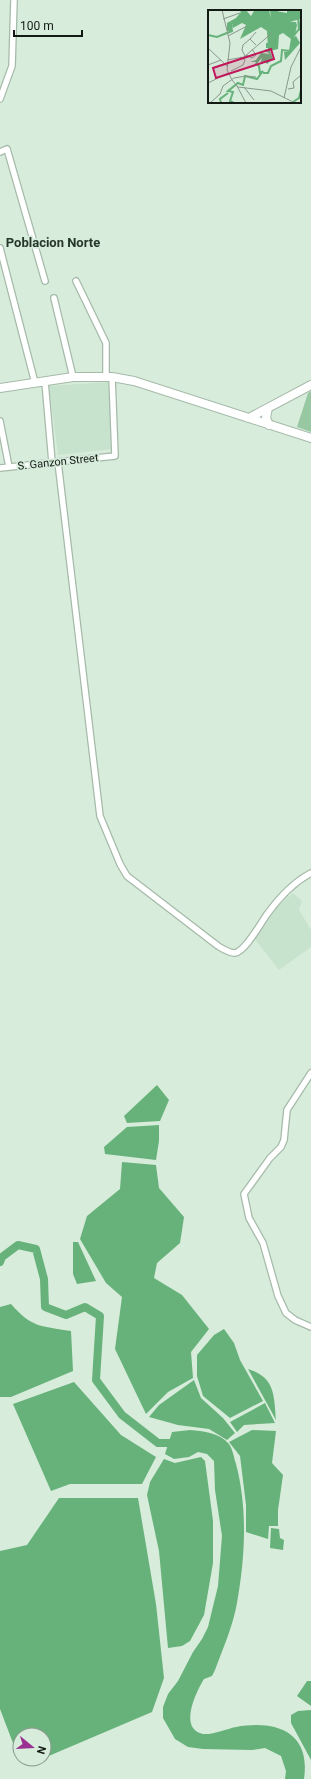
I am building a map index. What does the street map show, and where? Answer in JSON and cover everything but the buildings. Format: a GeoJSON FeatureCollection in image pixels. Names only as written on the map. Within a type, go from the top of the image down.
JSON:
{"type":"FeatureCollection","features":[{"type":"Feature","properties":{"kind":"main road"},"geometry":{"type":"LineString","coordinates":[[0,388],[45,382],[73,376],[109,377],[134,381],[311,438]]}},
{"type":"Feature","properties":{"kind":"main road"},"geometry":{"type":"LineString","coordinates":[[249,418],[311,385]]}},
{"type":"Feature","properties":{"kind":"main road"},"geometry":{"type":"LineString","coordinates":[[268,408],[266,418],[269,425]]}},
{"type":"Feature","properties":{"kind":"street"},"geometry":{"type":"LineString","coordinates":[[0,99],[12,66],[14,0]]}},
{"type":"Feature","properties":{"kind":"street"},"geometry":{"type":"LineString","coordinates":[[0,152],[7,149],[45,281]]}},
{"type":"Feature","properties":{"kind":"street"},"geometry":{"type":"LineString","coordinates":[[0,248],[35,383]]}},
{"type":"Feature","properties":{"kind":"street"},"geometry":{"type":"LineString","coordinates":[[76,281],[106,343],[109,377]]}},
{"type":"Feature","properties":{"kind":"street"},"geometry":{"type":"LineString","coordinates":[[54,298],[73,376]]}},
{"type":"Feature","properties":{"kind":"street","name":"S. Ganzon Street"},"geometry":{"type":"LineString","coordinates":[[0,468],[115,456],[109,377]]}},
{"type":"Feature","properties":{"kind":"street"},"geometry":{"type":"LineString","coordinates":[[45,382],[100,816],[120,864],[127,876],[218,946],[228,952],[236,953],[243,949],[268,913],[289,889],[311,873]]}},
{"type":"Feature","properties":{"kind":"street"},"geometry":{"type":"LineString","coordinates":[[0,421],[9,467]]}},
{"type":"Feature","properties":{"kind":"street"},"geometry":{"type":"LineString","coordinates":[[311,1073],[287,1110],[284,1140],[281,1148],[270,1158],[244,1194],[249,1218],[263,1243],[278,1296],[286,1313],[295,1320],[311,1327]]}},
{"type":"Feature","properties":{"kind":"shaded area"},"geometry":{"type":"Polygon","coordinates":[[[108,382],[113,449],[58,455],[49,386],[108,382]]]}},
{"type":"Feature","properties":{"kind":"shaded area"},"geometry":{"type":"Polygon","coordinates":[[[311,391],[311,432],[297,427],[308,393],[311,391]]]}},
{"type":"Feature","properties":{"kind":"shaded area"},"geometry":{"type":"Polygon","coordinates":[[[293,893],[302,901],[299,910],[311,930],[311,947],[279,970],[254,938],[279,905],[293,893]]]}},
{"type":"Feature","properties":{"kind":"shaded area"},"geometry":{"type":"Polygon","coordinates":[[[157,1085],[169,1100],[160,1121],[127,1123],[124,1116],[157,1085]]]}},
{"type":"Feature","properties":{"kind":"shaded area"},"geometry":{"type":"Polygon","coordinates":[[[159,1125],[159,1141],[156,1160],[105,1154],[104,1147],[127,1127],[159,1125]]]}},
{"type":"Feature","properties":{"kind":"shaded area"},"geometry":{"type":"Polygon","coordinates":[[[122,1162],[156,1165],[159,1188],[184,1217],[180,1243],[157,1263],[154,1278],[182,1295],[209,1329],[191,1352],[193,1378],[168,1392],[146,1414],[115,1349],[122,1297],[106,1283],[80,1239],[87,1216],[120,1189],[122,1162]]]}},
{"type":"Feature","properties":{"kind":"shaded area"},"geometry":{"type":"Polygon","coordinates":[[[73,1242],[78,1242],[96,1281],[77,1284],[73,1274],[73,1242]]]}},
{"type":"Feature","properties":{"kind":"shaded area"},"geometry":{"type":"Polygon","coordinates":[[[11,1304],[18,1312],[31,1322],[44,1327],[71,1331],[73,1371],[11,1397],[0,1397],[0,1307],[11,1304]]]}},
{"type":"Feature","properties":{"kind":"shaded area"},"geometry":{"type":"Polygon","coordinates":[[[224,1329],[234,1343],[240,1360],[263,1401],[230,1418],[203,1396],[197,1376],[197,1355],[214,1335],[224,1329]]]}},
{"type":"Feature","properties":{"kind":"shaded area"},"geometry":{"type":"Polygon","coordinates":[[[248,1369],[257,1372],[268,1382],[275,1403],[276,1420],[248,1369]]]}},
{"type":"Feature","properties":{"kind":"shaded area"},"geometry":{"type":"Polygon","coordinates":[[[194,1380],[201,1398],[223,1418],[235,1433],[227,1440],[209,1429],[178,1425],[149,1417],[159,1405],[194,1380]]]}},
{"type":"Feature","properties":{"kind":"shaded area"},"geometry":{"type":"Polygon","coordinates":[[[74,1382],[121,1435],[156,1457],[142,1484],[70,1484],[51,1491],[13,1404],[74,1382]]]}},
{"type":"Feature","properties":{"kind":"shaded area"},"geometry":{"type":"Polygon","coordinates":[[[265,1403],[275,1423],[244,1425],[237,1432],[230,1422],[265,1403]]]}},
{"type":"Feature","properties":{"kind":"shaded area"},"geometry":{"type":"Polygon","coordinates":[[[190,1430],[216,1435],[221,1437],[229,1444],[240,1481],[244,1516],[242,1569],[233,1620],[228,1637],[212,1676],[204,1679],[197,1692],[191,1710],[191,1725],[196,1731],[203,1734],[211,1734],[250,1725],[264,1725],[287,1732],[296,1740],[302,1750],[305,1763],[304,1779],[285,1779],[286,1771],[281,1756],[265,1748],[252,1750],[203,1749],[188,1747],[175,1739],[163,1718],[163,1707],[168,1694],[178,1681],[208,1627],[218,1586],[222,1536],[215,1490],[214,1461],[207,1454],[198,1452],[189,1457],[174,1459],[165,1454],[172,1432],[190,1430]]]}},
{"type":"Feature","properties":{"kind":"shaded area"},"geometry":{"type":"Polygon","coordinates":[[[252,1430],[276,1431],[272,1463],[283,1475],[278,1510],[278,1526],[269,1526],[268,1539],[246,1532],[246,1505],[240,1456],[229,1442],[252,1430]]]}},
{"type":"Feature","properties":{"kind":"shaded area"},"geometry":{"type":"Polygon","coordinates":[[[201,1457],[205,1461],[213,1521],[213,1563],[204,1615],[190,1641],[182,1646],[168,1648],[159,1551],[147,1495],[150,1482],[164,1459],[175,1463],[201,1457]]]}},
{"type":"Feature","properties":{"kind":"shaded area"},"geometry":{"type":"Polygon","coordinates":[[[59,1498],[138,1498],[156,1604],[164,1678],[152,1712],[52,1755],[52,1727],[12,1727],[12,1740],[0,1709],[0,1551],[27,1545],[59,1498]]]}},
{"type":"Feature","properties":{"kind":"shaded area"},"geometry":{"type":"Polygon","coordinates":[[[271,1528],[279,1529],[280,1538],[284,1540],[283,1550],[270,1548],[271,1528]]]}},
{"type":"Feature","properties":{"kind":"shaded area"},"geometry":{"type":"Polygon","coordinates":[[[307,1681],[311,1681],[311,1706],[297,1696],[307,1681]]]}},
{"type":"Feature","properties":{"kind":"shaded area"},"geometry":{"type":"Polygon","coordinates":[[[311,1710],[311,1760],[291,1723],[291,1715],[298,1711],[311,1710]]]}},
{"type":"Feature","properties":{"kind":"waterway"},"geometry":{"type":"LineString","coordinates":[[0,1262],[2,1257],[18,1245],[36,1249],[44,1279],[45,1307],[66,1315],[85,1307],[100,1316],[96,1380],[122,1415],[158,1443],[178,1443]]}},
{"type":"Feature","properties":{"kind":"district","name":"Poblacion Norte"},"geometry":{"type":"Point","coordinates":[53,242]}}]}
